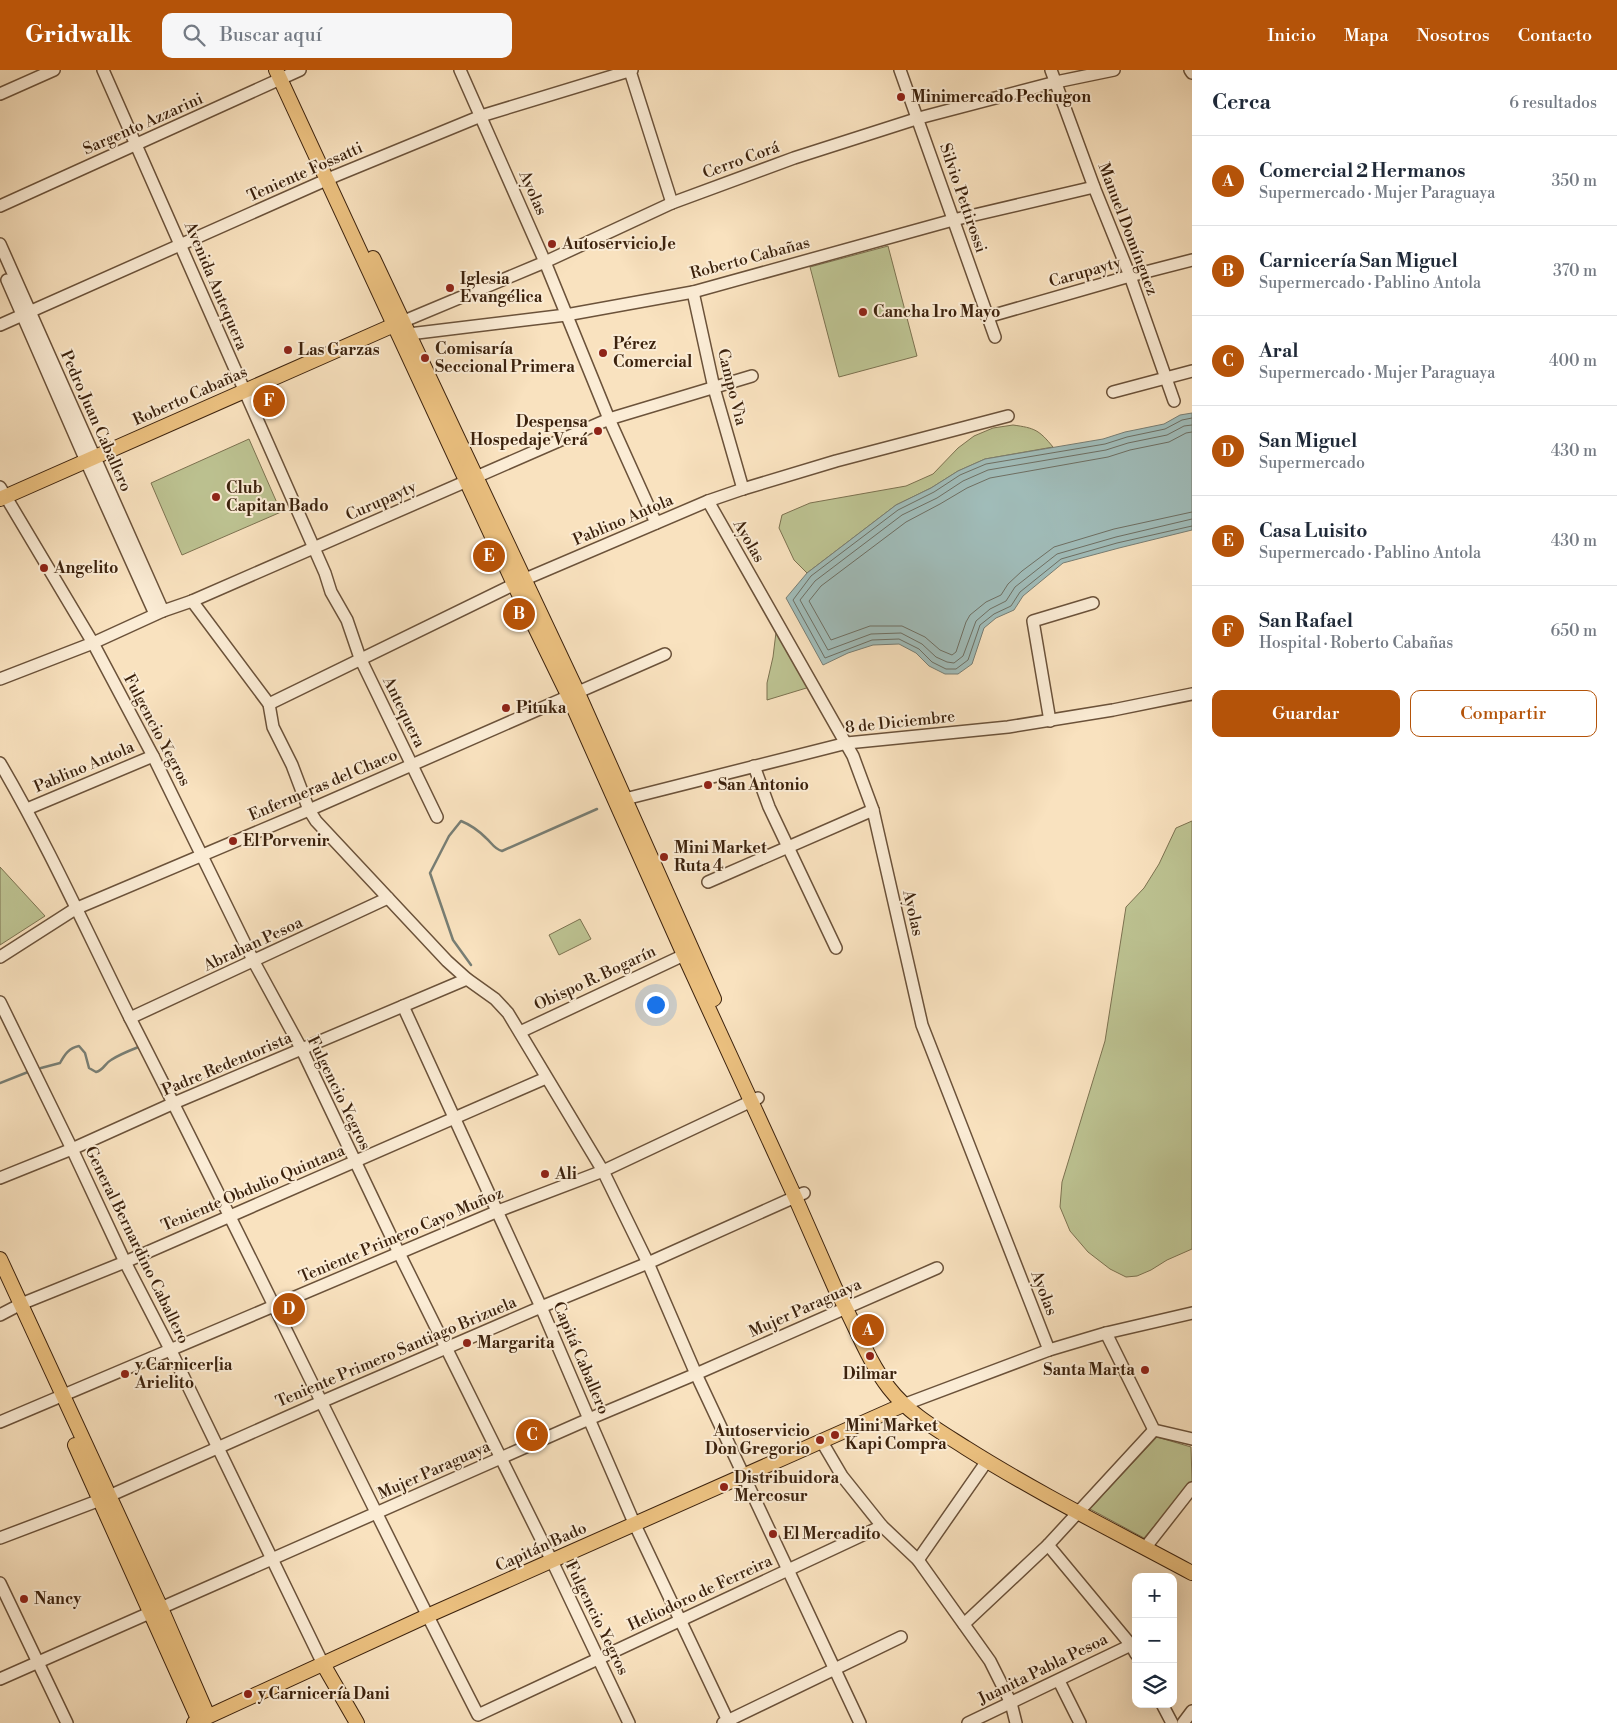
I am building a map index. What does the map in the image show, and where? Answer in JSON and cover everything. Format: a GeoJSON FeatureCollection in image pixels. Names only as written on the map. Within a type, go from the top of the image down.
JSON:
{"type":"FeatureCollection","features":[{"type":"Feature","properties":{"kind":"main road"},"geometry":{"type":"LineString","coordinates":[[286,73],[331,178],[518,582],[572,693],[754,1099]]}},
{"type":"Feature","properties":{"kind":"main road"},"geometry":{"type":"LineString","coordinates":[[398,323],[409,334],[470,479]]}},
{"type":"Feature","properties":{"kind":"main road","name":"Roberto Cabañas"},"geometry":{"type":"LineString","coordinates":[[2,494],[90,459],[398,323]]}},
{"type":"Feature","properties":{"kind":"main road"},"geometry":{"type":"LineString","coordinates":[[620,800],[684,955],[800,1195],[840,1286],[844,1304],[888,1388],[903,1405],[923,1421],[987,1461],[1078,1513],[1192,1573]]}},
{"type":"Feature","properties":{"kind":"main road"},"geometry":{"type":"LineString","coordinates":[[0,1260],[17,1306],[156,1610],[202,1721]]}},
{"type":"Feature","properties":{"kind":"main road"},"geometry":{"type":"LineString","coordinates":[[0,1278],[17,1306]]}},
{"type":"Feature","properties":{"kind":"main road","name":"Capitán Bado"},"geometry":{"type":"LineString","coordinates":[[202,1721],[427,1616],[903,1405]]}},
{"type":"Feature","properties":{"kind":"main road"},"geometry":{"type":"LineString","coordinates":[[323,1664],[357,1723]]}},
{"type":"Feature","properties":{"kind":"street"},"geometry":{"type":"LineString","coordinates":[[0,94],[54,70]]}},
{"type":"Feature","properties":{"kind":"street","name":"Avenida Antequera"},"geometry":{"type":"LineString","coordinates":[[96,70],[178,246],[311,549],[319,576],[332,600],[347,620]]}},
{"type":"Feature","properties":{"kind":"street","name":"Avenida Antequera"},"geometry":{"type":"LineString","coordinates":[[103,70],[133,147]]}},
{"type":"Feature","properties":{"kind":"street","name":"Ayolas"},"geometry":{"type":"LineString","coordinates":[[460,70],[545,262],[609,419],[656,523]]}},
{"type":"Feature","properties":{"kind":"street"},"geometry":{"type":"LineString","coordinates":[[631,70],[672,203]]}},
{"type":"Feature","properties":{"kind":"street","name":"Teniente Fossatti"},"geometry":{"type":"LineString","coordinates":[[0,325],[331,178],[481,116],[618,72],[631,70]]}},
{"type":"Feature","properties":{"kind":"street","name":"Silvio Pettirossi"},"geometry":{"type":"LineString","coordinates":[[900,70],[919,118],[995,337]]}},
{"type":"Feature","properties":{"kind":"street","name":"Manuel Domínguez"},"geometry":{"type":"LineString","coordinates":[[1051,70],[1094,187],[1130,276],[1174,401]]}},
{"type":"Feature","properties":{"kind":"street","name":"Cerro Corá"},"geometry":{"type":"LineString","coordinates":[[398,323],[545,262],[672,203],[794,158],[919,118],[1056,82],[1114,70]]}},
{"type":"Feature","properties":{"kind":"street","name":"Sargento Azzarini"},"geometry":{"type":"LineString","coordinates":[[0,206],[133,147],[286,73]]}},
{"type":"Feature","properties":{"kind":"street","name":"Roberto Cabañas"},"geometry":{"type":"LineString","coordinates":[[409,334],[566,315],[693,292],[954,220],[1094,187]]}},
{"type":"Feature","properties":{"kind":"street","name":"Pedro Juan Caballero"},"geometry":{"type":"LineString","coordinates":[[0,244],[26,314]]}},
{"type":"Feature","properties":{"kind":"street","name":"Carupayty"},"geometry":{"type":"LineString","coordinates":[[987,317],[1192,260]]}},
{"type":"Feature","properties":{"kind":"street","name":"Pedro Juan Caballero"},"geometry":{"type":"LineString","coordinates":[[0,262],[26,314],[159,613]]}},
{"type":"Feature","properties":{"kind":"street","name":"Campo Vìa"},"geometry":{"type":"LineString","coordinates":[[693,292],[714,388],[743,489]]}},
{"type":"Feature","properties":{"kind":"street"},"geometry":{"type":"LineString","coordinates":[[1113,392],[1192,371]]}},
{"type":"Feature","properties":{"kind":"street","name":"Curupayty"},"geometry":{"type":"LineString","coordinates":[[0,679],[192,601],[609,419],[752,376]]}},
{"type":"Feature","properties":{"kind":"street","name":"Pablino Antola"},"geometry":{"type":"LineString","coordinates":[[269,704],[518,582],[708,501],[836,461],[1008,416]]}},
{"type":"Feature","properties":{"kind":"street","name":"Fulgencio Yegros"},"geometry":{"type":"LineString","coordinates":[[2,494],[92,643],[153,756],[254,962],[302,1050],[399,1253],[552,1561],[629,1723]]}},
{"type":"Feature","properties":{"kind":"street","name":"Ayolas"},"geometry":{"type":"LineString","coordinates":[[708,501],[853,756],[873,810],[922,1025],[1049,1350]]}},
{"type":"Feature","properties":{"kind":"street"},"geometry":{"type":"LineString","coordinates":[[192,601],[269,704],[273,727],[292,765],[309,810],[316,821],[446,961],[495,999],[508,1013],[603,1171],[648,1264],[696,1374],[860,1723]]}},
{"type":"Feature","properties":{"kind":"street"},"geometry":{"type":"LineString","coordinates":[[1050,720],[1033,621],[1093,603]]}},
{"type":"Feature","properties":{"kind":"street","name":"Antequera"},"geometry":{"type":"LineString","coordinates":[[347,620],[360,658],[437,817]]}},
{"type":"Feature","properties":{"kind":"street","name":"Enfermeras del Chaco"},"geometry":{"type":"LineString","coordinates":[[0,957],[75,909],[309,810],[572,693],[665,654]]}},
{"type":"Feature","properties":{"kind":"street","name":"8 de Diciembre"},"geometry":{"type":"LineString","coordinates":[[620,800],[847,743],[1008,728],[1192,694]]}},
{"type":"Feature","properties":{"kind":"street","name":"Pablino Antola"},"geometry":{"type":"LineString","coordinates":[[27,809],[153,756]]}},
{"type":"Feature","properties":{"kind":"street"},"geometry":{"type":"LineString","coordinates":[[0,763],[27,809],[427,1616]]}},
{"type":"Feature","properties":{"kind":"street"},"geometry":{"type":"LineString","coordinates":[[754,766],[769,807],[836,948]]}},
{"type":"Feature","properties":{"kind":"street"},"geometry":{"type":"LineString","coordinates":[[708,882],[873,810]]}},
{"type":"Feature","properties":{"kind":"street","name":"Abrahan Pesoa"},"geometry":{"type":"LineString","coordinates":[[130,1018],[254,962],[388,898]]}},
{"type":"Feature","properties":{"kind":"street","name":"Obispo R. Bogarín"},"geometry":{"type":"LineString","coordinates":[[520,1032],[684,955]]}},
{"type":"Feature","properties":{"kind":"street","name":"Padre Redentorista"},"geometry":{"type":"LineString","coordinates":[[0,1178],[72,1149],[174,1103],[467,979]]}},
{"type":"Feature","properties":{"kind":"street","name":"General Bernardino Caballero"},"geometry":{"type":"LineString","coordinates":[[0,1002],[72,1149],[124,1262],[171,1351],[323,1664]]}},
{"type":"Feature","properties":{"kind":"street","name":"Capitá Caballero"},"geometry":{"type":"LineString","coordinates":[[403,1006],[542,1307],[635,1525],[726,1722]]}},
{"type":"Feature","properties":{"kind":"street","name":"Teniente Obdulio Quintana"},"geometry":{"type":"LineString","coordinates":[[0,1315],[546,1078]]}},
{"type":"Feature","properties":{"kind":"street","name":"Teniente Primero Cayo Muñoz"},"geometry":{"type":"LineString","coordinates":[[0,1422],[498,1211],[603,1171],[754,1099]]}},
{"type":"Feature","properties":{"kind":"street","name":"Teniente Primero Santiago Brizuela"},"geometry":{"type":"LineString","coordinates":[[0,1538],[104,1497],[446,1348],[648,1264],[800,1195]]}},
{"type":"Feature","properties":{"kind":"street","name":"Mujer Paraguaya"},"geometry":{"type":"LineString","coordinates":[[0,1680],[501,1458],[696,1374],[844,1304],[937,1268]]}},
{"type":"Feature","properties":{"kind":"street"},"geometry":{"type":"LineString","coordinates":[[903,1405],[1049,1350],[1192,1313]]}},
{"type":"Feature","properties":{"kind":"street"},"geometry":{"type":"LineString","coordinates":[[1106,1334],[1154,1430],[1192,1440]]}},
{"type":"Feature","properties":{"kind":"street"},"geometry":{"type":"LineString","coordinates":[[964,1624],[1048,1545],[1154,1430]]}},
{"type":"Feature","properties":{"kind":"street"},"geometry":{"type":"LineString","coordinates":[[822,1442],[842,1476],[882,1526],[918,1560],[990,1661],[1011,1703],[1016,1723]]}},
{"type":"Feature","properties":{"kind":"street"},"geometry":{"type":"LineString","coordinates":[[918,1560],[987,1461]]}},
{"type":"Feature","properties":{"kind":"street"},"geometry":{"type":"LineString","coordinates":[[1145,1548],[1192,1488]]}},
{"type":"Feature","properties":{"kind":"street","name":"Heliodoro de Ferreira"},"geometry":{"type":"LineString","coordinates":[[427,1616],[478,1715],[882,1526]]}},
{"type":"Feature","properties":{"kind":"street"},"geometry":{"type":"LineString","coordinates":[[1048,1545],[1132,1649]]}},
{"type":"Feature","properties":{"kind":"street"},"geometry":{"type":"LineString","coordinates":[[0,1583],[67,1723]]}},
{"type":"Feature","properties":{"kind":"street"},"geometry":{"type":"LineString","coordinates":[[726,1722],[901,1638]]}},
{"type":"Feature","properties":{"kind":"street","name":"Juanita Pabla Pesoa"},"geometry":{"type":"LineString","coordinates":[[968,1723],[1059,1680],[1132,1650]]}},
{"type":"Feature","properties":{"kind":"street"},"geometry":{"type":"LineString","coordinates":[[1059,1680],[1080,1723]]}},
{"type":"Feature","properties":{"kind":"street"},"geometry":{"type":"LineString","coordinates":[[1164,1708],[1172,1723]]}},
{"type":"Feature","properties":{"kind":"street"},"geometry":{"type":"LineString","coordinates":[[1183,1723],[1192,1710]]}},
{"type":"Feature","properties":{"kind":"green space","name":"Cancha 1ro Mayo"},"geometry":{"type":"Polygon","coordinates":[[[888,246],[917,356],[839,377],[810,267],[888,246]]]}},
{"type":"Feature","properties":{"kind":"green space"},"geometry":{"type":"Polygon","coordinates":[[[1013,425],[1027,427],[1036,431],[1053,447],[985,459],[958,471],[931,488],[896,505],[807,573],[794,560],[779,528],[782,515],[810,503],[906,486],[933,474],[958,448],[974,436],[993,428],[1013,425]]]}},
{"type":"Feature","properties":{"kind":"green space","name":"Club Capitan Bado"},"geometry":{"type":"Polygon","coordinates":[[[249,439],[281,512],[182,555],[151,483],[249,439]]]}},
{"type":"Feature","properties":{"kind":"green space"},"geometry":{"type":"Polygon","coordinates":[[[777,624],[813,686],[767,700],[767,683],[773,657],[777,624]]]}},
{"type":"Feature","properties":{"kind":"green space"},"geometry":{"type":"Polygon","coordinates":[[[1192,821],[1192,1249],[1137,1276],[1126,1277],[1110,1269],[1088,1252],[1070,1231],[1060,1207],[1062,1182],[1105,1041],[1126,907],[1144,888],[1159,864],[1176,828],[1192,821]]]}},
{"type":"Feature","properties":{"kind":"green space"},"geometry":{"type":"Polygon","coordinates":[[[0,867],[45,916],[0,945],[0,867]]]}},
{"type":"Feature","properties":{"kind":"green space"},"geometry":{"type":"Polygon","coordinates":[[[580,919],[591,939],[559,955],[549,935],[580,919]]]}},
{"type":"Feature","properties":{"kind":"green space"},"geometry":{"type":"Polygon","coordinates":[[[1157,1437],[1191,1447],[1192,1481],[1144,1538],[1090,1509],[1157,1437]]]}},
{"type":"Feature","properties":{"kind":"water"},"geometry":{"type":"Polygon","coordinates":[[[1192,413],[1192,530],[1063,563],[1023,596],[1014,610],[996,618],[984,628],[972,664],[958,674],[945,674],[929,666],[916,653],[899,644],[873,645],[848,653],[823,665],[786,598],[807,573],[896,505],[931,488],[958,471],[985,459],[1103,439],[1125,432],[1164,424],[1180,415],[1192,413]]]}},
{"type":"Feature","properties":{"kind":"waterway"},"geometry":{"type":"LineString","coordinates":[[471,965],[453,940],[430,873],[449,836],[461,821],[475,828],[502,851],[597,809]]}},
{"type":"Feature","properties":{"kind":"waterway"},"geometry":{"type":"LineString","coordinates":[[41,1068],[60,1063],[68,1052],[79,1046],[85,1053],[89,1068],[96,1072],[114,1058],[141,1046]]}},
{"type":"Feature","properties":{"kind":"waterway"},"geometry":{"type":"LineString","coordinates":[[162,1069],[177,1097]]}},
{"type":"Feature","properties":{"kind":"waterway"},"geometry":{"type":"LineString","coordinates":[[0,1083],[28,1072]]}},
{"type":"Feature","properties":{"kind":"place","name":"Minimercado Pechugon"},"geometry":{"type":"Point","coordinates":[901,97]}},
{"type":"Feature","properties":{"kind":"place","name":"Autoservicio Je"},"geometry":{"type":"Point","coordinates":[552,244]}},
{"type":"Feature","properties":{"kind":"place","name":"Iglesia Evangélica"},"geometry":{"type":"Point","coordinates":[450,288]}},
{"type":"Feature","properties":{"kind":"place","name":"Cancha 1ro Mayo"},"geometry":{"type":"Point","coordinates":[863,312]}},
{"type":"Feature","properties":{"kind":"place","name":"Las Garzas"},"geometry":{"type":"Point","coordinates":[288,350]}},
{"type":"Feature","properties":{"kind":"place","name":"Pérez Comercial"},"geometry":{"type":"Point","coordinates":[603,353]}},
{"type":"Feature","properties":{"kind":"place","name":"Comisaría Seccional Primera"},"geometry":{"type":"Point","coordinates":[425,358]}},
{"type":"Feature","properties":{"kind":"place","name":"San Rafael"},"geometry":{"type":"Point","coordinates":[269,401]}},
{"type":"Feature","properties":{"kind":"place","name":"Despensa Hospedaje Verá"},"geometry":{"type":"Point","coordinates":[598,431]}},
{"type":"Feature","properties":{"kind":"place","name":"Club Capitan Bado"},"geometry":{"type":"Point","coordinates":[216,497]}},
{"type":"Feature","properties":{"kind":"place","name":"Casa Luisito"},"geometry":{"type":"Point","coordinates":[489,556]}},
{"type":"Feature","properties":{"kind":"place","name":"Angelito"},"geometry":{"type":"Point","coordinates":[44,568]}},
{"type":"Feature","properties":{"kind":"place","name":"Carnicería San Miguel"},"geometry":{"type":"Point","coordinates":[519,614]}},
{"type":"Feature","properties":{"kind":"place","name":"Pituka"},"geometry":{"type":"Point","coordinates":[506,708]}},
{"type":"Feature","properties":{"kind":"place","name":"San Antonio"},"geometry":{"type":"Point","coordinates":[708,785]}},
{"type":"Feature","properties":{"kind":"place","name":"El Porvenir"},"geometry":{"type":"Point","coordinates":[233,841]}},
{"type":"Feature","properties":{"kind":"place","name":"Mini Market Ruta 4"},"geometry":{"type":"Point","coordinates":[664,857]}},
{"type":"Feature","properties":{"kind":"place","name":"Ali"},"geometry":{"type":"Point","coordinates":[545,1174]}},
{"type":"Feature","properties":{"kind":"place","name":"San Miguel"},"geometry":{"type":"Point","coordinates":[289,1309]}},
{"type":"Feature","properties":{"kind":"place","name":"Comercial 2 Hermanos"},"geometry":{"type":"Point","coordinates":[868,1330]}},
{"type":"Feature","properties":{"kind":"place","name":"Margarita"},"geometry":{"type":"Point","coordinates":[467,1343]}},
{"type":"Feature","properties":{"kind":"place","name":"Dilmar"},"geometry":{"type":"Point","coordinates":[870,1356]}},
{"type":"Feature","properties":{"kind":"place","name":"Santa Marta"},"geometry":{"type":"Point","coordinates":[1145,1370]}},
{"type":"Feature","properties":{"kind":"place","name":"y Carnicer[ia Arielito"},"geometry":{"type":"Point","coordinates":[125,1374]}},
{"type":"Feature","properties":{"kind":"place","name":"Aral"},"geometry":{"type":"Point","coordinates":[532,1435]}},
{"type":"Feature","properties":{"kind":"place","name":"Mini Market Kapi Compra"},"geometry":{"type":"Point","coordinates":[835,1435]}},
{"type":"Feature","properties":{"kind":"place","name":"Autoservicio Don Gregorio"},"geometry":{"type":"Point","coordinates":[820,1440]}},
{"type":"Feature","properties":{"kind":"place","name":"Distribuidora Mercosur"},"geometry":{"type":"Point","coordinates":[724,1487]}},
{"type":"Feature","properties":{"kind":"place","name":"El Mercadito"},"geometry":{"type":"Point","coordinates":[773,1534]}},
{"type":"Feature","properties":{"kind":"place","name":"Nancy"},"geometry":{"type":"Point","coordinates":[24,1599]}},
{"type":"Feature","properties":{"kind":"place","name":"y Carnicería Dani"},"geometry":{"type":"Point","coordinates":[248,1694]}}]}
